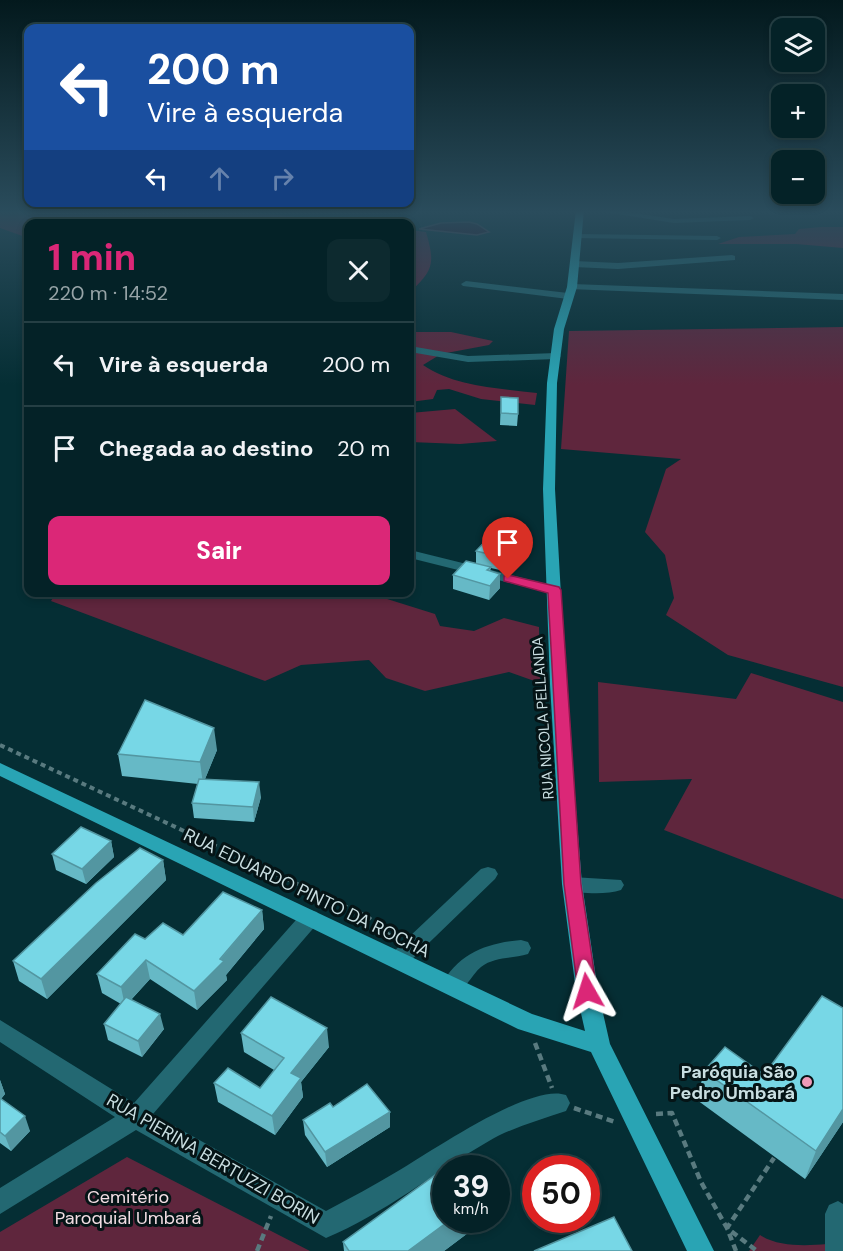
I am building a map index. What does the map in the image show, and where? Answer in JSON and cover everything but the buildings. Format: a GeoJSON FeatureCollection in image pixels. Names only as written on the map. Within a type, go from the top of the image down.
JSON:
{"type":"FeatureCollection","features":[{"type":"Feature","properties":{"kind":"main road","name":"RUA NICOLA PELLANDA"},"geometry":{"type":"LineString","coordinates":[[573,268],[570,291],[559,329],[556,356],[549,489],[572,884],[587,991],[599,1044],[701,1251]]}},
{"type":"Feature","properties":{"kind":"main road","name":"RUA EDUARDO PINTO DA ROCHA"},"geometry":{"type":"LineString","coordinates":[[0,770],[310,918],[404,955],[452,986],[526,1022],[599,1044]]}},
{"type":"Feature","properties":{"kind":"street"},"geometry":{"type":"LineString","coordinates":[[466,284],[570,291],[843,297]]}},
{"type":"Feature","properties":{"kind":"street"},"geometry":{"type":"LineString","coordinates":[[414,350],[468,359],[556,356]]}},
{"type":"Feature","properties":{"kind":"street"},"geometry":{"type":"LineString","coordinates":[[414,555],[554,590]]}},
{"type":"Feature","properties":{"kind":"street"},"geometry":{"type":"LineString","coordinates":[[404,955],[488,874]]}},
{"type":"Feature","properties":{"kind":"street"},"geometry":{"type":"LineString","coordinates":[[572,884],[614,885]]}},
{"type":"Feature","properties":{"kind":"street"},"geometry":{"type":"LineString","coordinates":[[0,1202],[136,1117],[310,918]]}},
{"type":"Feature","properties":{"kind":"street"},"geometry":{"type":"LineString","coordinates":[[452,986],[475,958],[489,951],[520,948]]}},
{"type":"Feature","properties":{"kind":"street","name":"RUA PIERINA BERTUZZI BORIN"},"geometry":{"type":"LineString","coordinates":[[0,1030],[136,1117],[326,1225],[408,1179],[482,1132],[558,1103]]}},
{"type":"Feature","properties":{"kind":"street"},"geometry":{"type":"LineString","coordinates":[[838,1214],[838,1251]]}},
{"type":"Feature","properties":{"kind":"path"},"geometry":{"type":"LineString","coordinates":[[0,745],[368,917],[401,944],[404,955]]}},
{"type":"Feature","properties":{"kind":"path"},"geometry":{"type":"LineString","coordinates":[[526,1022],[558,1103],[615,1122]]}},
{"type":"Feature","properties":{"kind":"path"},"geometry":{"type":"LineString","coordinates":[[656,1114],[672,1113],[701,1182],[727,1228],[735,1251]]}},
{"type":"Feature","properties":{"kind":"path"},"geometry":{"type":"LineString","coordinates":[[727,1228],[774,1158]]}},
{"type":"Feature","properties":{"kind":"path"},"geometry":{"type":"LineString","coordinates":[[257,1251],[279,1198]]}},
{"type":"Feature","properties":{"kind":"path"},"geometry":{"type":"LineString","coordinates":[[727,1228],[757,1251]]}},
{"type":"Feature","properties":{"kind":"green space"},"geometry":{"type":"Polygon","coordinates":[[[414,268],[429,268],[424,278],[414,288],[414,268]]]}},
{"type":"Feature","properties":{"kind":"green space"},"geometry":{"type":"Polygon","coordinates":[[[843,327],[843,687],[728,655],[666,615],[674,598],[665,555],[645,532],[666,469],[681,459],[561,449],[569,331],[843,327]]]}},
{"type":"Feature","properties":{"kind":"green space"},"geometry":{"type":"Polygon","coordinates":[[[414,332],[451,332],[493,341],[489,345],[441,354],[423,365],[463,382],[537,393],[535,405],[481,399],[449,389],[437,390],[433,399],[414,401],[414,332]]]}},
{"type":"Feature","properties":{"kind":"green space"},"geometry":{"type":"Polygon","coordinates":[[[455,409],[497,441],[460,444],[414,442],[414,413],[455,409]]]}},
{"type":"Feature","properties":{"kind":"green space"},"geometry":{"type":"Polygon","coordinates":[[[54,597],[381,597],[435,614],[440,626],[474,631],[504,618],[539,627],[540,683],[509,672],[425,691],[386,678],[369,660],[301,665],[265,681],[51,601],[54,597]]]}},
{"type":"Feature","properties":{"kind":"green space"},"geometry":{"type":"Polygon","coordinates":[[[751,673],[843,702],[843,899],[664,830],[692,779],[599,782],[598,682],[736,699],[751,673]]]}},
{"type":"Feature","properties":{"kind":"green space","name":"Cemitério Paroquial Umbará"},"geometry":{"type":"Polygon","coordinates":[[[127,1157],[310,1251],[0,1251],[0,1232],[127,1157]]]}},
{"type":"Feature","properties":{"kind":"green space"},"geometry":{"type":"Polygon","coordinates":[[[760,1235],[784,1244],[827,1244],[827,1251],[749,1251],[760,1235]]]}},
{"type":"Feature","properties":{"kind":"place","name":"Paróquia São Pedro Umbará"},"geometry":{"type":"Point","coordinates":[807,1082]}},
{"type":"Feature","properties":{"kind":"route"},"geometry":{"type":"LineString","coordinates":[[508,579],[554,590],[572,884],[581,934],[587,991]]}}]}
